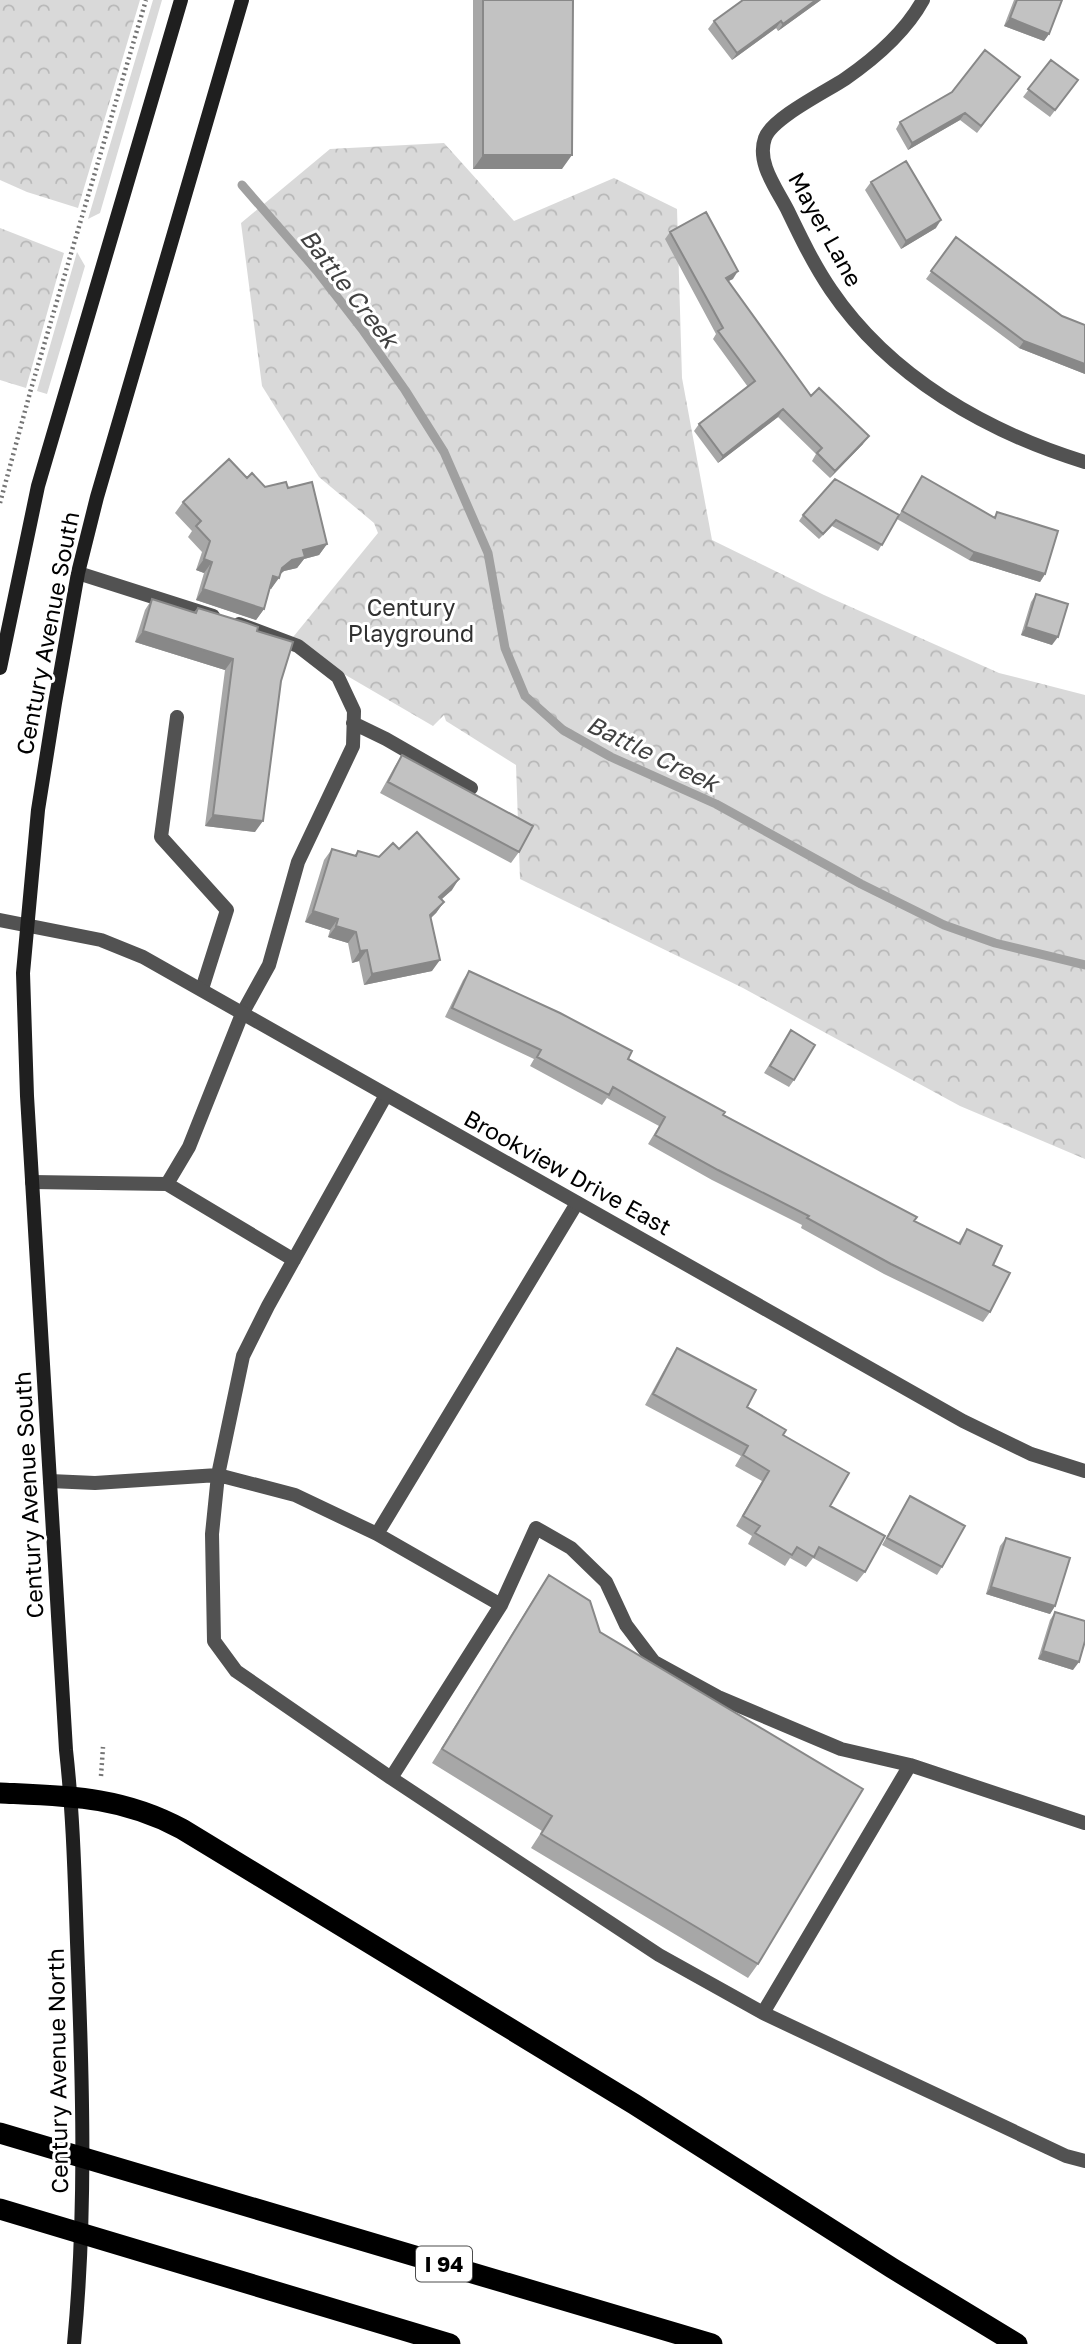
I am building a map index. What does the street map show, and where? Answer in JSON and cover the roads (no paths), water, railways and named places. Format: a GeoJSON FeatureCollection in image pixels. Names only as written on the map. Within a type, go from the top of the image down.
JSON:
{"type":"FeatureCollection","features":[{"type":"Feature","properties":{"kind":"highway"},"geometry":{"type":"LineString","coordinates":[[0,1793],[102,1800],[166,1820],[634,2104],[1017,2344]]}},
{"type":"Feature","properties":{"kind":"highway","name":"I 94"},"geometry":{"type":"LineString","coordinates":[[0,2133],[712,2344]]}},
{"type":"Feature","properties":{"kind":"highway"},"geometry":{"type":"LineString","coordinates":[[0,2209],[450,2344]]}},
{"type":"Feature","properties":{"kind":"main road","name":"Century Avenue South"},"geometry":{"type":"LineString","coordinates":[[0,668],[38,486],[181,0]]}},
{"type":"Feature","properties":{"kind":"main road","name":"Century Avenue South"},"geometry":{"type":"LineString","coordinates":[[71,1797],[32,1182],[23,973],[26,925],[40,797],[78,573],[101,484],[242,0]]}},
{"type":"Feature","properties":{"kind":"main road","name":"Century Avenue North"},"geometry":{"type":"LineString","coordinates":[[71,1797],[84,2200],[74,2344]]}},
{"type":"Feature","properties":{"kind":"street","name":"Mayer Lane"},"geometry":{"type":"LineString","coordinates":[[923,0],[883,49],[846,78],[782,119],[765,136],[762,161],[831,290],[860,326],[895,361],[945,399],[991,426],[1048,451],[1085,462]]}},
{"type":"Feature","properties":{"kind":"street"},"geometry":{"type":"LineString","coordinates":[[78,573],[242,625],[298,646],[338,677],[354,711],[354,746],[299,862],[269,965],[242,1014],[189,1147],[167,1184]]}},
{"type":"Feature","properties":{"kind":"street"},"geometry":{"type":"LineString","coordinates":[[177,717],[162,837],[228,910],[202,989]]}},
{"type":"Feature","properties":{"kind":"street"},"geometry":{"type":"LineString","coordinates":[[353,723],[471,788]]}},
{"type":"Feature","properties":{"kind":"street","name":"Brookview Drive East"},"geometry":{"type":"LineString","coordinates":[[0,920],[115,945],[202,989],[963,1421],[1031,1454],[1085,1471]]}},
{"type":"Feature","properties":{"kind":"street"},"geometry":{"type":"LineString","coordinates":[[386,1095],[268,1306],[243,1356],[218,1475],[212,1534],[214,1641],[236,1671],[391,1779],[659,1955],[763,2013],[1066,2156],[1085,2161]]}},
{"type":"Feature","properties":{"kind":"street"},"geometry":{"type":"LineString","coordinates":[[32,1182],[167,1184],[294,1260]]}},
{"type":"Feature","properties":{"kind":"street"},"geometry":{"type":"LineString","coordinates":[[377,1534],[577,1203]]}},
{"type":"Feature","properties":{"kind":"street"},"geometry":{"type":"LineString","coordinates":[[50,1481],[95,1483],[218,1475],[295,1495],[377,1534],[501,1605]]}},
{"type":"Feature","properties":{"kind":"street"},"geometry":{"type":"LineString","coordinates":[[391,1779],[501,1605],[536,1528],[570,1548],[606,1582],[626,1625],[654,1662],[718,1697],[841,1749],[910,1765],[1085,1823]]}},
{"type":"Feature","properties":{"kind":"street"},"geometry":{"type":"LineString","coordinates":[[763,2013],[910,1765]]}},
{"type":"Feature","properties":{"kind":"waterway","name":"Battle Creek"},"geometry":{"type":"LineString","coordinates":[[242,185],[317,271],[362,329],[444,452],[488,553],[505,648],[525,696],[563,730],[611,757],[716,804],[861,884],[944,925],[995,943],[1085,965]]}},
{"type":"Feature","properties":{"kind":"park label","name":"Century Playground"},"geometry":{"type":"Point","coordinates":[411,620]}}]}
